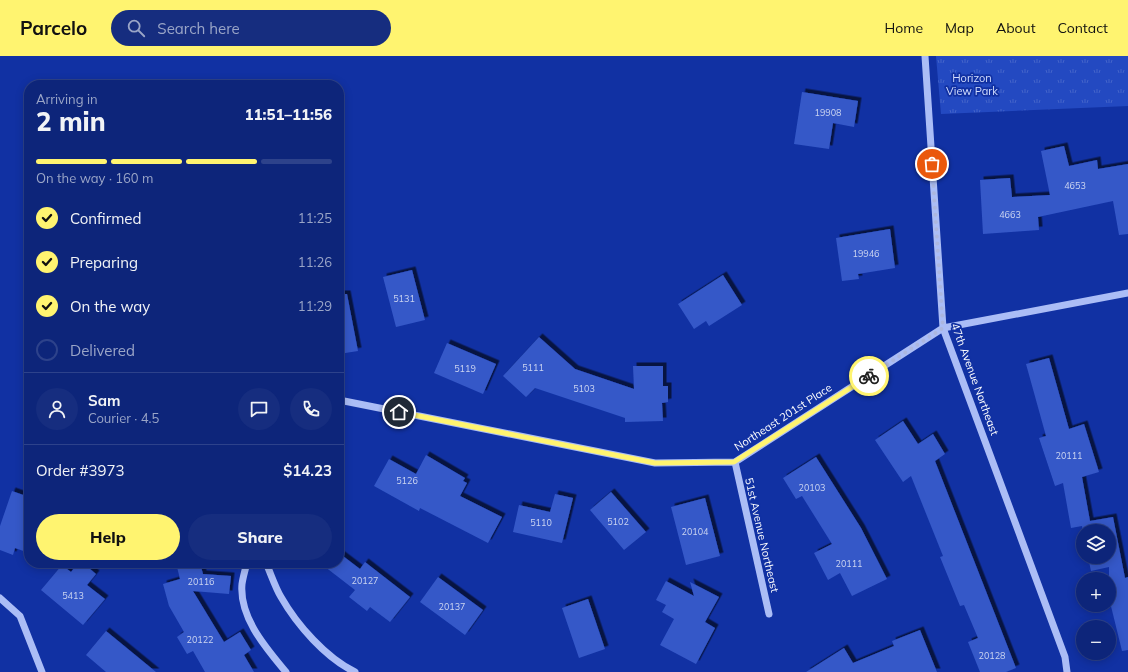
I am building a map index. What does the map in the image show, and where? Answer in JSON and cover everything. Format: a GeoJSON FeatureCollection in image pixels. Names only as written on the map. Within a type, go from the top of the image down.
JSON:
{"type":"FeatureCollection","features":[{"type":"Feature","properties":{"kind":"street","name":"47th Avenue Northeast"},"geometry":{"type":"LineString","coordinates":[[925,56],[943,328],[1065,657],[1067,672]]}},
{"type":"Feature","properties":{"kind":"street","name":"Northeast 201st Place"},"geometry":{"type":"LineString","coordinates":[[344,401],[655,463],[734,462],[943,328],[1128,293]]}},
{"type":"Feature","properties":{"kind":"street","name":"51st Avenue Northeast"},"geometry":{"type":"LineString","coordinates":[[734,462],[769,614]]}},
{"type":"Feature","properties":{"kind":"street"},"geometry":{"type":"LineString","coordinates":[[246,568],[242,585],[244,601],[249,618],[259,637],[286,672]]}},
{"type":"Feature","properties":{"kind":"street"},"geometry":{"type":"LineString","coordinates":[[268,568],[281,597],[305,632],[344,667],[355,672]]}},
{"type":"Feature","properties":{"kind":"street"},"geometry":{"type":"LineString","coordinates":[[0,598],[20,616],[42,672]]}},
{"type":"Feature","properties":{"kind":"green space","name":"Horizon View Park"},"geometry":{"type":"Polygon","coordinates":[[[936,56],[1128,56],[1128,106],[941,114],[936,56]]]}},
{"type":"Feature","properties":{"kind":"building"},"geometry":{"type":"Polygon","coordinates":[[[802,92],[858,101],[854,127],[833,123],[829,149],[794,144],[802,92]]]}},
{"type":"Feature","properties":{"kind":"building"},"geometry":{"type":"Polygon","coordinates":[[[1064,146],[1069,166],[1097,160],[1098,169],[1128,164],[1128,234],[1119,235],[1113,201],[1038,217],[1039,230],[983,234],[980,180],[1010,178],[1012,197],[1050,195],[1041,151],[1064,146]]]}},
{"type":"Feature","properties":{"kind":"building"},"geometry":{"type":"Polygon","coordinates":[[[890,229],[895,268],[858,274],[859,279],[842,281],[836,238],[890,229]]]}},
{"type":"Feature","properties":{"kind":"building"},"geometry":{"type":"Polygon","coordinates":[[[412,270],[425,320],[396,327],[383,277],[412,270]]]}},
{"type":"Feature","properties":{"kind":"building"},"geometry":{"type":"Polygon","coordinates":[[[723,275],[742,305],[709,326],[706,321],[694,329],[678,304],[723,275]]]}},
{"type":"Feature","properties":{"kind":"building"},"geometry":{"type":"Polygon","coordinates":[[[344,294],[347,294],[358,351],[344,353],[344,294]]]}},
{"type":"Feature","properties":{"kind":"building"},"geometry":{"type":"Polygon","coordinates":[[[539,337],[575,369],[634,389],[633,366],[663,366],[663,386],[668,386],[668,402],[662,403],[663,421],[625,422],[625,418],[535,388],[526,397],[503,376],[539,337]]]}},
{"type":"Feature","properties":{"kind":"building"},"geometry":{"type":"Polygon","coordinates":[[[447,343],[496,364],[483,394],[434,373],[447,343]]]}},
{"type":"Feature","properties":{"kind":"building"},"geometry":{"type":"Polygon","coordinates":[[[1049,358],[1069,429],[1084,424],[1099,472],[1082,477],[1090,521],[1113,517],[1114,524],[1076,524],[1076,527],[1071,528],[1063,483],[1055,486],[1039,438],[1046,436],[1026,364],[1049,358]]]}},
{"type":"Feature","properties":{"kind":"building"},"geometry":{"type":"Polygon","coordinates":[[[903,421],[918,444],[933,434],[945,454],[935,461],[1016,668],[1006,672],[980,672],[968,642],[978,638],[964,605],[960,606],[940,557],[943,556],[911,476],[903,482],[875,440],[903,421]]]}},
{"type":"Feature","properties":{"kind":"building"},"geometry":{"type":"Polygon","coordinates":[[[426,455],[465,478],[463,481],[467,483],[460,496],[502,517],[488,543],[420,508],[419,511],[374,486],[389,459],[416,474],[426,455]]]}},
{"type":"Feature","properties":{"kind":"building"},"geometry":{"type":"Polygon","coordinates":[[[816,457],[861,528],[887,579],[852,596],[840,573],[828,580],[814,553],[832,544],[802,496],[796,499],[783,478],[816,457]]]}},
{"type":"Feature","properties":{"kind":"building"},"geometry":{"type":"Polygon","coordinates":[[[12,491],[24,495],[24,551],[15,548],[13,555],[0,550],[0,526],[12,491]]]}},
{"type":"Feature","properties":{"kind":"building"},"geometry":{"type":"Polygon","coordinates":[[[611,492],[646,532],[624,550],[590,510],[611,492]]]}},
{"type":"Feature","properties":{"kind":"building"},"geometry":{"type":"Polygon","coordinates":[[[555,494],[573,498],[562,543],[513,532],[519,505],[550,512],[555,494]]]}},
{"type":"Feature","properties":{"kind":"building"},"geometry":{"type":"Polygon","coordinates":[[[705,498],[720,556],[686,565],[671,507],[705,498]]]}},
{"type":"Feature","properties":{"kind":"building"},"geometry":{"type":"Polygon","coordinates":[[[1116,532],[1125,578],[1128,577],[1128,650],[1122,651],[1116,627],[1116,620],[1114,620],[1112,612],[1116,612],[1116,572],[1109,572],[1109,567],[1091,571],[1090,564],[1116,564],[1116,532]]]}},
{"type":"Feature","properties":{"kind":"building"},"geometry":{"type":"Polygon","coordinates":[[[344,557],[360,569],[365,562],[410,597],[390,622],[370,607],[367,611],[349,597],[355,590],[326,568],[344,568],[344,557]]]}},
{"type":"Feature","properties":{"kind":"building"},"geometry":{"type":"Polygon","coordinates":[[[59,568],[66,568],[71,572],[74,568],[89,568],[96,574],[87,585],[105,599],[83,625],[41,590],[59,568]]]}},
{"type":"Feature","properties":{"kind":"building"},"geometry":{"type":"Polygon","coordinates":[[[177,568],[201,568],[203,574],[231,576],[229,594],[193,591],[224,642],[240,632],[251,650],[244,655],[254,672],[205,672],[193,651],[187,654],[177,637],[184,632],[169,606],[163,584],[180,579],[177,568]]]}},
{"type":"Feature","properties":{"kind":"building"},"geometry":{"type":"Polygon","coordinates":[[[438,577],[483,610],[465,635],[420,602],[438,577]]]}},
{"type":"Feature","properties":{"kind":"building"},"geometry":{"type":"Polygon","coordinates":[[[666,581],[694,596],[690,582],[719,597],[705,622],[715,628],[696,664],[660,645],[674,619],[662,612],[666,605],[656,600],[666,581]]]}},
{"type":"Feature","properties":{"kind":"building"},"geometry":{"type":"Polygon","coordinates":[[[588,599],[605,649],[579,658],[562,608],[588,599]]]}},
{"type":"Feature","properties":{"kind":"building"},"geometry":{"type":"Polygon","coordinates":[[[920,630],[937,672],[806,672],[844,648],[853,663],[894,646],[892,641],[920,630]]]}},
{"type":"Feature","properties":{"kind":"building"},"geometry":{"type":"Polygon","coordinates":[[[106,631],[156,672],[106,672],[86,655],[106,631]]]}},
{"type":"Feature","properties":{"kind":"way so far"},"geometry":{"type":"LineString","coordinates":[[869,376],[943,328],[932,164]]}},
{"type":"Feature","properties":{"kind":"route"},"geometry":{"type":"LineString","coordinates":[[399,412],[655,463],[734,462],[869,376]]}}]}
